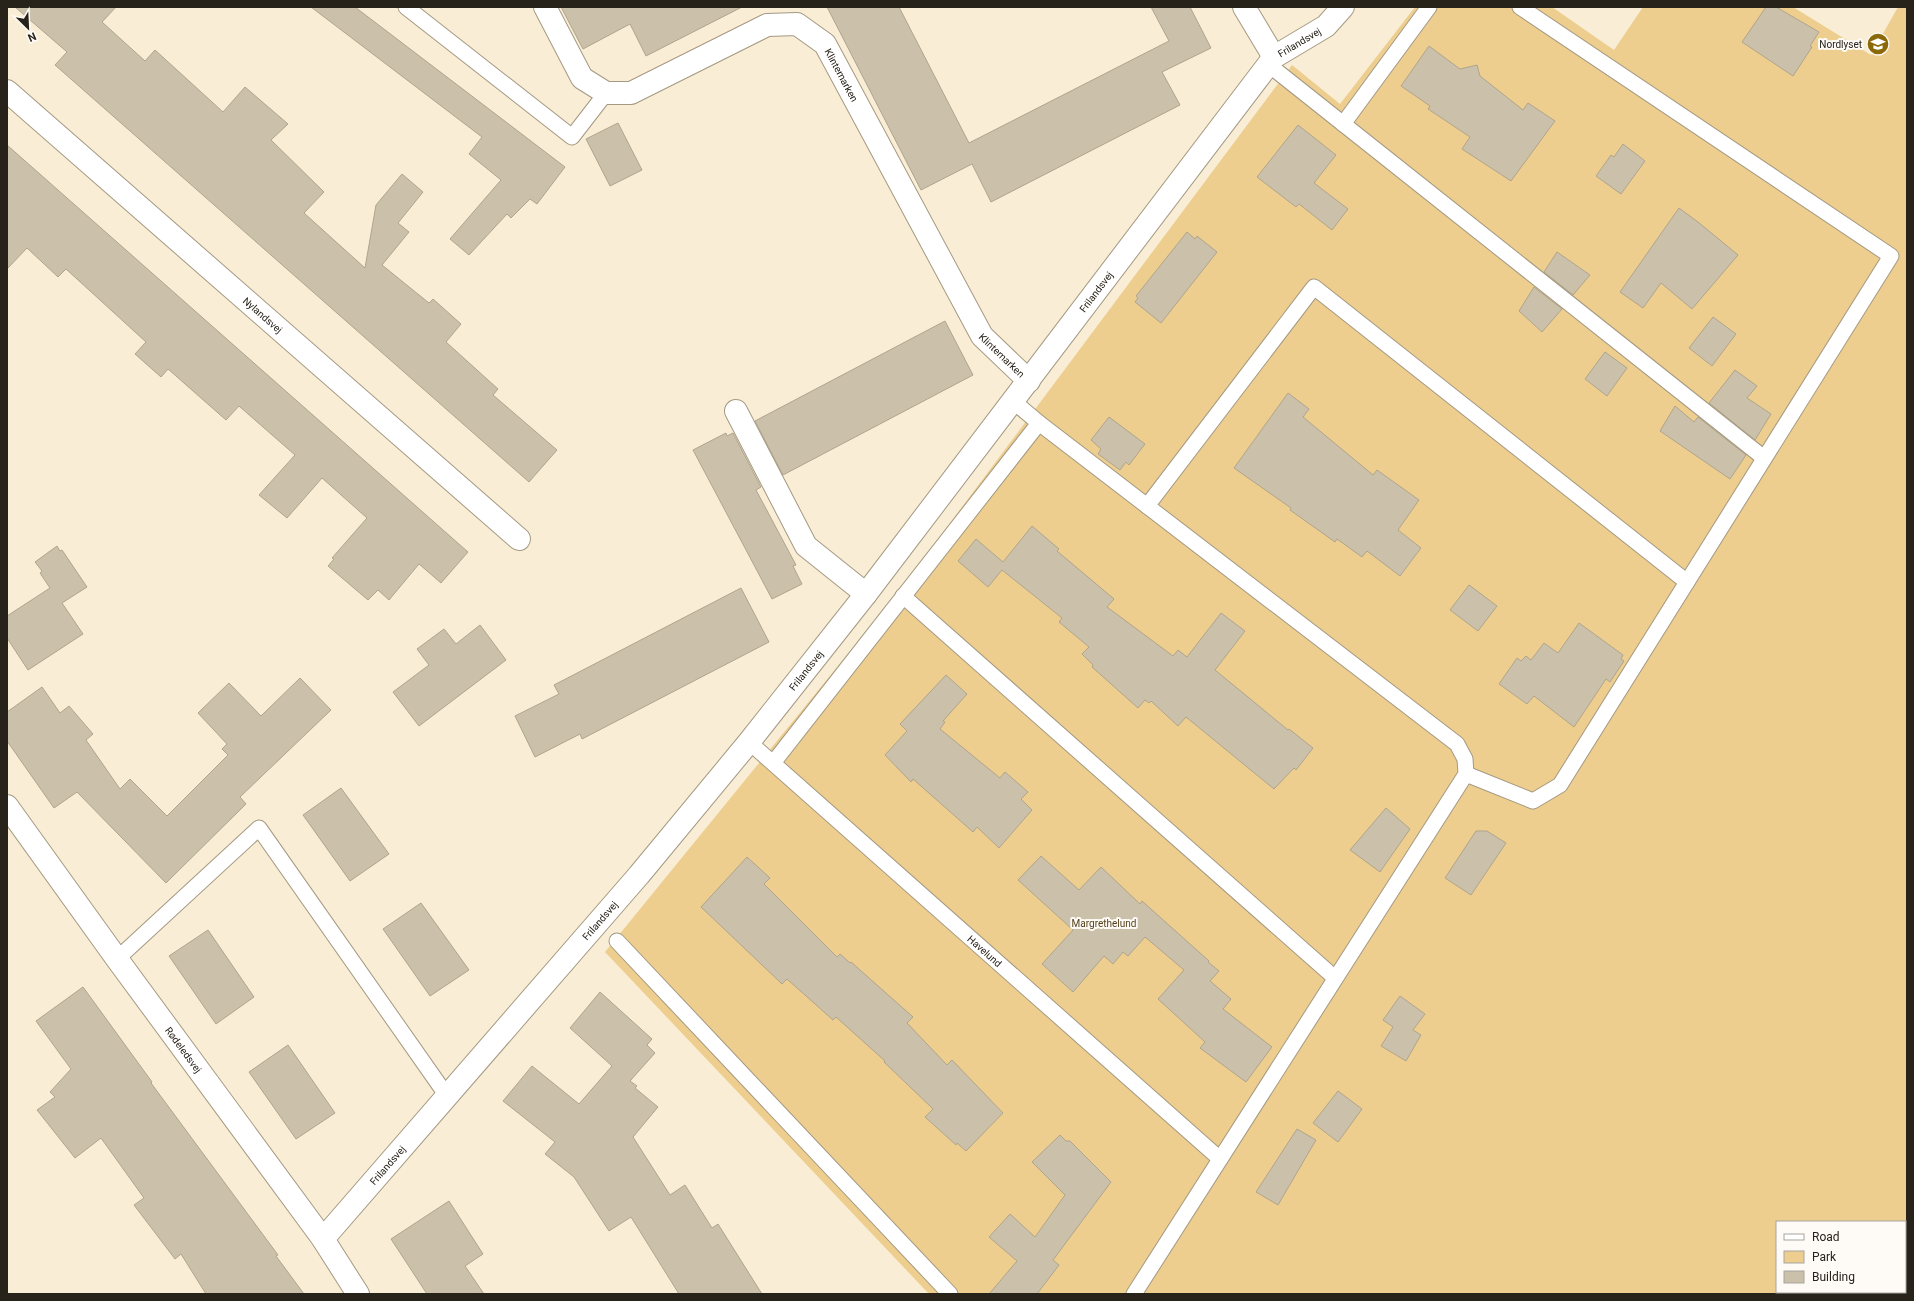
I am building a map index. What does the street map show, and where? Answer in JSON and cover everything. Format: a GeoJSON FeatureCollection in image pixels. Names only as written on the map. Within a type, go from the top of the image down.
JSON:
{"type":"FeatureCollection","features":[{"type":"Feature","properties":{"kind":"street"},"geometry":{"type":"LineString","coordinates":[[545,7],[582,78],[606,93]]}},
{"type":"Feature","properties":{"kind":"street"},"geometry":{"type":"LineString","coordinates":[[1244,7],[1271,61]]}},
{"type":"Feature","properties":{"kind":"street","name":"Frilandsvej"},"geometry":{"type":"LineString","coordinates":[[323,1239],[639,875],[749,742],[866,594],[1271,61],[1326,26],[1342,7]]}},
{"type":"Feature","properties":{"kind":"street","name":"Klintemarken"},"geometry":{"type":"LineString","coordinates":[[606,93],[631,93],[768,25],[797,24],[825,44],[982,336],[1029,380]]}},
{"type":"Feature","properties":{"kind":"street","name":"Nylandsvej"},"geometry":{"type":"LineString","coordinates":[[7,91],[519,540]]}},
{"type":"Feature","properties":{"kind":"street"},"geometry":{"type":"LineString","coordinates":[[736,411],[806,546],[866,594]]}},
{"type":"Feature","properties":{"kind":"street","name":"Rødeledsvej"},"geometry":{"type":"LineString","coordinates":[[7,806],[117,959],[323,1239],[358,1294]]}},
{"type":"Feature","properties":{"kind":"lane"},"geometry":{"type":"LineString","coordinates":[[406,7],[572,137],[606,93]]}},
{"type":"Feature","properties":{"kind":"lane"},"geometry":{"type":"LineString","coordinates":[[1343,124],[1429,7]]}},
{"type":"Feature","properties":{"kind":"lane"},"geometry":{"type":"LineString","coordinates":[[1466,774],[1533,801],[1560,785],[1891,256],[1520,7]]}},
{"type":"Feature","properties":{"kind":"lane"},"geometry":{"type":"LineString","coordinates":[[1271,61],[1343,124],[1764,458]]}},
{"type":"Feature","properties":{"kind":"lane"},"geometry":{"type":"LineString","coordinates":[[1147,506],[1314,287],[1687,582]]}},
{"type":"Feature","properties":{"kind":"lane"},"geometry":{"type":"LineString","coordinates":[[1013,401],[1039,423],[1457,744],[1465,759],[1466,774],[1134,1294]]}},
{"type":"Feature","properties":{"kind":"lane"},"geometry":{"type":"LineString","coordinates":[[773,763],[1039,423]]}},
{"type":"Feature","properties":{"kind":"lane"},"geometry":{"type":"LineString","coordinates":[[903,596],[1335,978]]}},
{"type":"Feature","properties":{"kind":"lane","name":"Havelund"},"geometry":{"type":"LineString","coordinates":[[749,742],[1220,1159]]}},
{"type":"Feature","properties":{"kind":"lane"},"geometry":{"type":"LineString","coordinates":[[117,959],[259,828],[447,1096]]}},
{"type":"Feature","properties":{"kind":"lane"},"geometry":{"type":"LineString","coordinates":[[617,940],[950,1294]]}},
{"type":"Feature","properties":{"kind":"green space","name":"Margrethelund"},"geometry":{"type":"Polygon","coordinates":[[[1415,7],[1552,7],[1614,50],[1643,7],[1793,7],[1871,55],[1898,7],[1907,7],[1907,1294],[929,1294],[605,952],[900,590],[1292,65],[1340,104],[1415,7]]]}},
{"type":"Feature","properties":{"kind":"building"},"geometry":{"type":"Polygon","coordinates":[[[15,7],[116,7],[102,22],[145,61],[155,50],[223,112],[245,87],[288,124],[271,140],[324,192],[304,213],[365,268],[376,205],[402,174],[423,192],[398,223],[409,232],[382,265],[429,303],[433,299],[461,324],[446,342],[498,389],[493,395],[557,450],[529,482],[55,65],[67,52],[15,7]]]}},
{"type":"Feature","properties":{"kind":"building"},"geometry":{"type":"Polygon","coordinates":[[[311,7],[355,7],[565,167],[537,204],[530,199],[511,218],[507,214],[469,255],[450,239],[501,180],[469,154],[482,137],[311,7]]]}},
{"type":"Feature","properties":{"kind":"building"},"geometry":{"type":"Polygon","coordinates":[[[561,7],[742,7],[646,56],[630,24],[583,49],[561,7]]]}},
{"type":"Feature","properties":{"kind":"building"},"geometry":{"type":"Polygon","coordinates":[[[827,7],[899,7],[969,143],[1169,41],[1151,7],[1190,7],[1211,48],[1162,72],[1180,105],[991,202],[972,164],[921,190],[827,7]]]}},
{"type":"Feature","properties":{"kind":"building"},"geometry":{"type":"Polygon","coordinates":[[[1766,7],[1776,7],[1819,32],[1810,46],[1812,47],[1793,76],[1742,42],[1766,7]]]}},
{"type":"Feature","properties":{"kind":"building"},"geometry":{"type":"Polygon","coordinates":[[[1429,46],[1460,69],[1477,65],[1480,76],[1523,110],[1528,103],[1555,121],[1511,181],[1462,149],[1470,137],[1428,109],[1430,106],[1401,86],[1429,46]]]}},
{"type":"Feature","properties":{"kind":"building"},"geometry":{"type":"Polygon","coordinates":[[[618,123],[642,170],[610,186],[586,139],[618,123]]]}},
{"type":"Feature","properties":{"kind":"building"},"geometry":{"type":"Polygon","coordinates":[[[1298,125],[1336,155],[1314,183],[1348,209],[1332,230],[1299,204],[1296,207],[1257,177],[1298,125]]]}},
{"type":"Feature","properties":{"kind":"building"},"geometry":{"type":"Polygon","coordinates":[[[1623,144],[1645,161],[1621,194],[1596,176],[1611,155],[1614,157],[1623,144]]]}},
{"type":"Feature","properties":{"kind":"building"},"geometry":{"type":"Polygon","coordinates":[[[7,145],[468,552],[441,583],[419,564],[389,600],[378,590],[368,600],[328,566],[334,559],[332,558],[367,518],[322,478],[287,518],[259,495],[295,455],[239,406],[226,420],[168,369],[161,377],[135,354],[146,342],[66,269],[58,277],[27,248],[7,269],[7,145]]]}},
{"type":"Feature","properties":{"kind":"building"},"geometry":{"type":"Polygon","coordinates":[[[1679,208],[1738,255],[1692,309],[1661,283],[1643,308],[1620,292],[1679,208]]]}},
{"type":"Feature","properties":{"kind":"building"},"geometry":{"type":"Polygon","coordinates":[[[1187,232],[1195,239],[1197,236],[1217,252],[1161,323],[1135,302],[1138,298],[1136,296],[1187,232]]]}},
{"type":"Feature","properties":{"kind":"building"},"geometry":{"type":"Polygon","coordinates":[[[1557,252],[1590,275],[1573,295],[1544,272],[1557,252]]]}},
{"type":"Feature","properties":{"kind":"building"},"geometry":{"type":"Polygon","coordinates":[[[1534,287],[1562,309],[1542,332],[1519,311],[1534,287]]]}},
{"type":"Feature","properties":{"kind":"building"},"geometry":{"type":"Polygon","coordinates":[[[1713,317],[1736,334],[1712,366],[1689,348],[1713,317]]]}},
{"type":"Feature","properties":{"kind":"building"},"geometry":{"type":"Polygon","coordinates":[[[945,321],[973,375],[783,475],[755,421],[945,321]]]}},
{"type":"Feature","properties":{"kind":"building"},"geometry":{"type":"Polygon","coordinates":[[[1605,352],[1627,368],[1607,396],[1585,379],[1605,352]]]}},
{"type":"Feature","properties":{"kind":"building"},"geometry":{"type":"Polygon","coordinates":[[[1735,370],[1757,386],[1747,398],[1771,414],[1755,440],[1709,403],[1735,370]]]}},
{"type":"Feature","properties":{"kind":"building"},"geometry":{"type":"Polygon","coordinates":[[[1288,393],[1309,409],[1303,417],[1373,475],[1377,470],[1419,500],[1398,530],[1421,548],[1400,576],[1367,551],[1362,557],[1337,539],[1335,542],[1290,510],[1291,508],[1234,468],[1288,393]]]}},
{"type":"Feature","properties":{"kind":"building"},"geometry":{"type":"Polygon","coordinates":[[[1675,406],[1694,422],[1698,417],[1746,455],[1730,479],[1660,431],[1675,406]]]}},
{"type":"Feature","properties":{"kind":"building"},"geometry":{"type":"Polygon","coordinates":[[[1109,417],[1145,444],[1129,465],[1126,462],[1120,470],[1098,454],[1101,449],[1091,440],[1109,417]]]}},
{"type":"Feature","properties":{"kind":"building"},"geometry":{"type":"Polygon","coordinates":[[[726,433],[727,436],[733,433],[761,487],[756,490],[796,565],[793,566],[802,584],[772,599],[693,450],[726,433]]]}},
{"type":"Feature","properties":{"kind":"building"},"geometry":{"type":"Polygon","coordinates":[[[1032,526],[1059,549],[1057,551],[1114,599],[1107,607],[1173,656],[1178,650],[1187,657],[1221,613],[1245,631],[1215,670],[1288,730],[1289,729],[1313,748],[1296,770],[1294,768],[1274,789],[1186,717],[1178,726],[1151,701],[1149,703],[1145,700],[1138,708],[1092,667],[1093,665],[1082,654],[1089,647],[1059,622],[1062,618],[1002,570],[988,587],[958,561],[976,539],[1003,562],[1032,526]]]}},
{"type":"Feature","properties":{"kind":"building"},"geometry":{"type":"Polygon","coordinates":[[[57,546],[60,551],[62,550],[87,587],[62,603],[83,634],[28,670],[7,638],[7,616],[50,588],[40,573],[42,571],[35,562],[57,546]]]}},
{"type":"Feature","properties":{"kind":"building"},"geometry":{"type":"Polygon","coordinates":[[[1469,585],[1497,606],[1478,631],[1450,610],[1469,585]]]}},
{"type":"Feature","properties":{"kind":"building"},"geometry":{"type":"Polygon","coordinates":[[[741,588],[769,642],[582,739],[580,734],[535,757],[515,716],[559,694],[554,685],[741,588]]]}},
{"type":"Feature","properties":{"kind":"building"},"geometry":{"type":"Polygon","coordinates":[[[1579,623],[1623,655],[1621,659],[1624,661],[1610,682],[1606,679],[1574,727],[1534,696],[1527,704],[1499,684],[1517,658],[1521,661],[1526,656],[1531,660],[1544,643],[1558,653],[1579,623]]]}},
{"type":"Feature","properties":{"kind":"building"},"geometry":{"type":"Polygon","coordinates":[[[480,625],[506,660],[419,726],[393,692],[429,665],[417,649],[444,629],[456,644],[480,625]]]}},
{"type":"Feature","properties":{"kind":"building"},"geometry":{"type":"Polygon","coordinates":[[[946,675],[967,694],[943,721],[945,722],[940,729],[1000,778],[1005,772],[1028,792],[1021,799],[1032,810],[999,848],[977,827],[973,832],[913,779],[911,782],[885,755],[907,731],[900,724],[946,675]]]}},
{"type":"Feature","properties":{"kind":"building"},"geometry":{"type":"Polygon","coordinates":[[[300,678],[331,710],[240,797],[246,804],[166,883],[77,792],[54,808],[7,741],[7,712],[42,687],[60,713],[69,706],[93,734],[86,740],[120,789],[130,779],[167,816],[228,755],[222,749],[227,744],[198,713],[229,683],[261,716],[300,678]]]}},
{"type":"Feature","properties":{"kind":"building"},"geometry":{"type":"Polygon","coordinates":[[[341,788],[389,854],[350,881],[303,815],[341,788]]]}},
{"type":"Feature","properties":{"kind":"building"},"geometry":{"type":"Polygon","coordinates":[[[1386,808],[1410,829],[1380,872],[1350,850],[1386,808]]]}},
{"type":"Feature","properties":{"kind":"building"},"geometry":{"type":"Polygon","coordinates":[[[1476,831],[1487,831],[1506,843],[1471,895],[1445,878],[1476,831]]]}},
{"type":"Feature","properties":{"kind":"building"},"geometry":{"type":"Polygon","coordinates":[[[1041,856],[1079,890],[1101,867],[1140,904],[1142,901],[1219,971],[1210,981],[1231,999],[1223,1009],[1272,1047],[1246,1082],[1200,1048],[1205,1042],[1158,999],[1184,970],[1145,937],[1128,956],[1123,952],[1113,964],[1104,956],[1073,992],[1042,964],[1073,930],[1018,880],[1041,856]]]}},
{"type":"Feature","properties":{"kind":"building"},"geometry":{"type":"Polygon","coordinates":[[[747,857],[770,878],[764,884],[837,957],[840,954],[850,963],[851,962],[913,1017],[907,1023],[947,1065],[952,1060],[1003,1113],[966,1151],[957,1143],[956,1145],[925,1117],[933,1109],[884,1062],[885,1061],[836,1017],[833,1020],[787,979],[782,984],[701,907],[747,857]]]}},
{"type":"Feature","properties":{"kind":"building"},"geometry":{"type":"Polygon","coordinates":[[[421,903],[469,970],[430,996],[383,929],[421,903]]]}},
{"type":"Feature","properties":{"kind":"building"},"geometry":{"type":"Polygon","coordinates":[[[208,930],[254,997],[216,1024],[169,956],[208,930]]]}},
{"type":"Feature","properties":{"kind":"building"},"geometry":{"type":"Polygon","coordinates":[[[83,987],[152,1082],[151,1083],[278,1255],[276,1256],[304,1294],[206,1294],[181,1254],[175,1259],[134,1205],[144,1198],[101,1138],[75,1158],[37,1110],[55,1097],[50,1092],[71,1069],[36,1021],[83,987]]]}},
{"type":"Feature","properties":{"kind":"building"},"geometry":{"type":"Polygon","coordinates":[[[600,992],[652,1039],[647,1045],[655,1053],[630,1081],[637,1086],[635,1088],[658,1107],[633,1137],[670,1195],[685,1185],[712,1228],[718,1224],[762,1294],[679,1294],[631,1217],[609,1231],[574,1177],[545,1154],[555,1142],[503,1101],[532,1066],[579,1104],[612,1066],[570,1028],[600,992]]]}},
{"type":"Feature","properties":{"kind":"building"},"geometry":{"type":"Polygon","coordinates":[[[1400,996],[1425,1014],[1413,1030],[1421,1035],[1406,1061],[1381,1046],[1393,1027],[1383,1020],[1400,996]]]}},
{"type":"Feature","properties":{"kind":"building"},"geometry":{"type":"Polygon","coordinates":[[[288,1045],[335,1113],[296,1139],[249,1072],[288,1045]]]}},
{"type":"Feature","properties":{"kind":"building"},"geometry":{"type":"Polygon","coordinates":[[[1338,1091],[1362,1109],[1338,1142],[1313,1123],[1338,1091]]]}},
{"type":"Feature","properties":{"kind":"building"},"geometry":{"type":"Polygon","coordinates":[[[1297,1129],[1316,1140],[1278,1205],[1256,1192],[1297,1129]]]}},
{"type":"Feature","properties":{"kind":"building"},"geometry":{"type":"Polygon","coordinates":[[[1060,1135],[1066,1141],[1070,1141],[1111,1182],[1053,1260],[1059,1265],[1037,1294],[989,1294],[1017,1261],[989,1237],[1010,1214],[1035,1237],[1065,1195],[1032,1162],[1060,1135]]]}},
{"type":"Feature","properties":{"kind":"building"},"geometry":{"type":"Polygon","coordinates":[[[449,1201],[483,1254],[465,1266],[484,1294],[427,1294],[391,1239],[449,1201]]]}},
{"type":"Feature","properties":{"kind":"place","name":"Nordlyset"},"geometry":{"type":"Point","coordinates":[1878,44]}}]}
